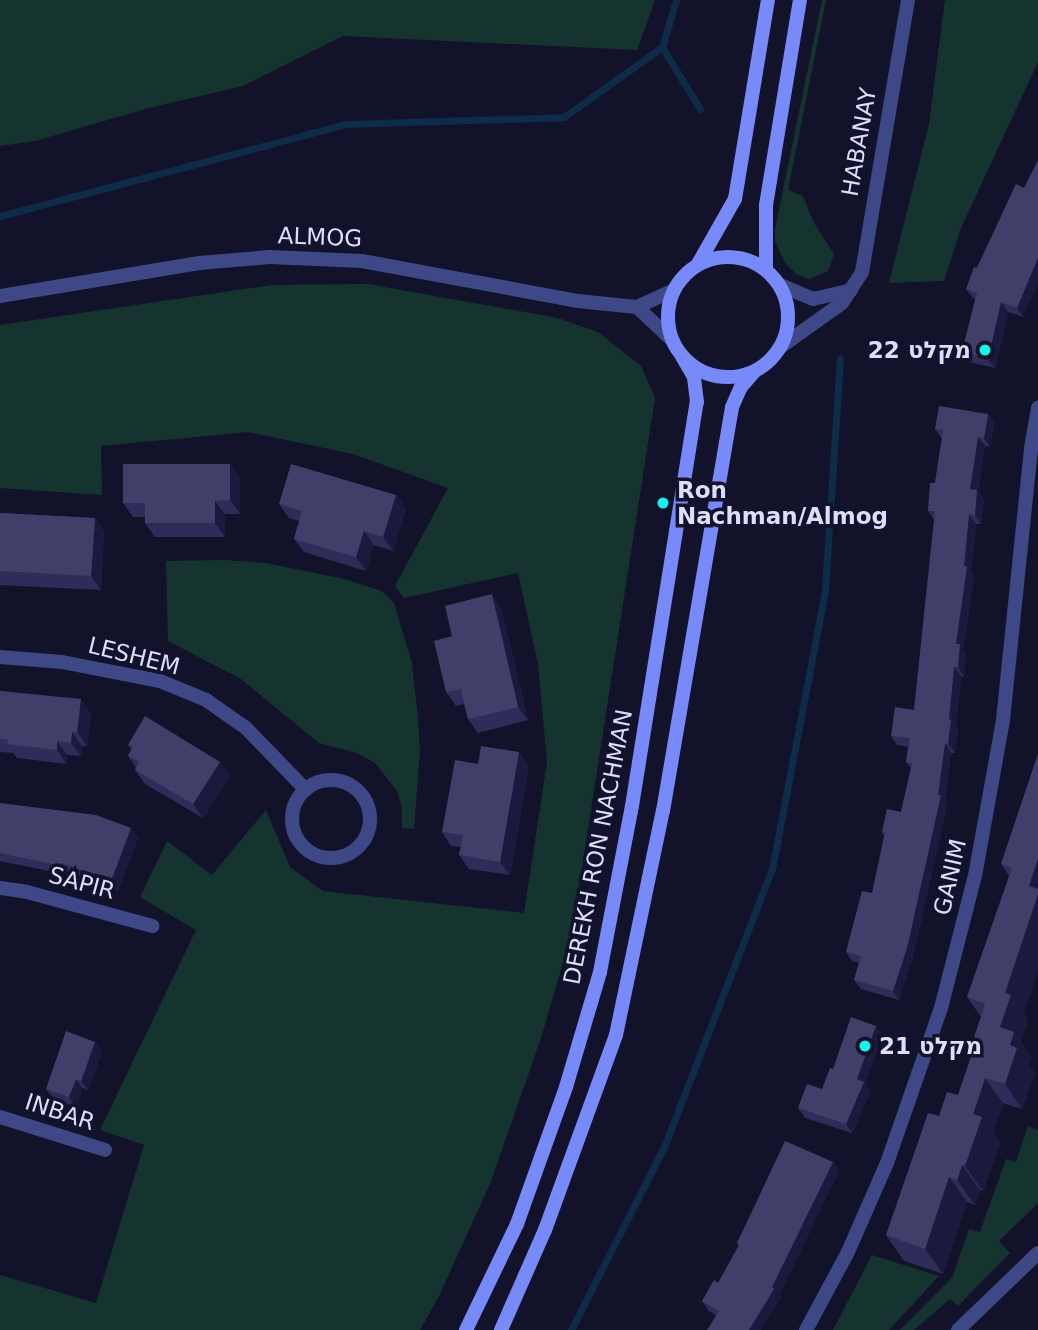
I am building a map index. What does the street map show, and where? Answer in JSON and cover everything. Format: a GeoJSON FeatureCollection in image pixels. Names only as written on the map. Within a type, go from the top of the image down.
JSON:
{"type":"FeatureCollection","features":[{"type":"Feature","properties":{"kind":"main road"},"geometry":{"type":"LineString","coordinates":[[755,371],[743,375],[716,376],[692,365],[682,356],[672,340],[667,309],[674,290],[683,276],[698,264],[718,234],[735,199],[768,0]]}},
{"type":"Feature","properties":{"kind":"main road"},"geometry":{"type":"LineString","coordinates":[[766,269],[766,205],[800,0]]}},
{"type":"Feature","properties":{"kind":"main road"},"geometry":{"type":"LineString","coordinates":[[501,1330],[545,1230],[616,1035],[663,811],[732,407],[741,387],[779,348],[789,316],[780,285],[766,269],[750,260],[733,256],[698,264]]}},
{"type":"Feature","properties":{"kind":"main road","name":"DEREKH RON NACHMAN"},"geometry":{"type":"LineString","coordinates":[[466,1330],[517,1224],[566,1087],[600,972],[632,806],[697,402],[694,377],[682,356]]}},
{"type":"Feature","properties":{"kind":"street","name":"HABANAY"},"geometry":{"type":"LineString","coordinates":[[779,348],[842,303],[862,272],[908,0]]}},
{"type":"Feature","properties":{"kind":"street","name":"ALMOG"},"geometry":{"type":"LineString","coordinates":[[0,296],[199,263],[314,257],[395,265],[579,301],[637,307]]}},
{"type":"Feature","properties":{"kind":"street"},"geometry":{"type":"LineString","coordinates":[[780,285],[813,299],[851,290]]}},
{"type":"Feature","properties":{"kind":"street"},"geometry":{"type":"LineString","coordinates":[[672,340],[637,307],[674,290]]}},
{"type":"Feature","properties":{"kind":"street","name":"GANIM"},"geometry":{"type":"LineString","coordinates":[[806,1330],[847,1254],[887,1164],[941,1008],[975,876],[1003,720],[1031,448],[1038,408]]}},
{"type":"Feature","properties":{"kind":"street","name":"LESHEM"},"geometry":{"type":"LineString","coordinates":[[0,657],[62,662],[160,681],[206,700],[246,728],[306,790]]}},
{"type":"Feature","properties":{"kind":"street"},"geometry":{"type":"LineString","coordinates":[[331,780],[345,782],[362,793],[371,819],[368,835],[360,846],[337,858],[323,858],[300,843],[293,830],[293,811],[306,790],[317,782],[331,780]]}},
{"type":"Feature","properties":{"kind":"street","name":"SAPIR"},"geometry":{"type":"LineString","coordinates":[[0,888],[27,892],[152,926]]}},
{"type":"Feature","properties":{"kind":"street","name":"INBAR"},"geometry":{"type":"LineString","coordinates":[[0,1117],[105,1150]]}},
{"type":"Feature","properties":{"kind":"street"},"geometry":{"type":"LineString","coordinates":[[958,1330],[1038,1253]]}},
{"type":"Feature","properties":{"kind":"green space"},"geometry":{"type":"Polygon","coordinates":[[[0,0],[655,0],[637,50],[343,36],[243,86],[149,108],[35,141],[0,146],[0,0]]]}},
{"type":"Feature","properties":{"kind":"green space"},"geometry":{"type":"Polygon","coordinates":[[[822,0],[826,0],[788,190],[803,196],[814,223],[834,254],[828,271],[809,279],[796,274],[785,263],[775,241],[775,229],[822,0]]]}},
{"type":"Feature","properties":{"kind":"green space"},"geometry":{"type":"Polygon","coordinates":[[[945,0],[1038,0],[1038,62],[961,228],[944,281],[889,283],[929,124],[945,0]]]}},
{"type":"Feature","properties":{"kind":"green space"},"geometry":{"type":"Polygon","coordinates":[[[368,284],[558,318],[598,332],[641,366],[655,398],[572,932],[541,1038],[490,1184],[439,1296],[420,1330],[0,1330],[0,1275],[96,1303],[144,1145],[100,1130],[196,930],[140,897],[167,841],[212,875],[266,810],[290,867],[323,891],[524,913],[547,762],[538,664],[518,573],[404,598],[395,586],[448,488],[353,454],[248,432],[101,446],[102,495],[0,488],[0,325],[272,285],[368,284]]]}},
{"type":"Feature","properties":{"kind":"green space"},"geometry":{"type":"Polygon","coordinates":[[[225,560],[266,563],[344,579],[382,591],[394,603],[412,663],[418,719],[420,750],[414,829],[402,828],[402,808],[397,791],[375,763],[357,753],[319,743],[241,679],[168,641],[166,561],[225,560]]]}},
{"type":"Feature","properties":{"kind":"green space"},"geometry":{"type":"Polygon","coordinates":[[[1028,1126],[1038,1130],[1038,1203],[999,1241],[1010,1253],[958,1306],[950,1299],[914,1330],[900,1330],[952,1278],[969,1229],[980,1232],[1006,1159],[1016,1162],[1028,1126]]]}},
{"type":"Feature","properties":{"kind":"green space"},"geometry":{"type":"Polygon","coordinates":[[[872,1255],[939,1276],[889,1330],[833,1330],[872,1255]]]}},
{"type":"Feature","properties":{"kind":"building"},"geometry":{"type":"Polygon","coordinates":[[[1038,160],[1038,258],[1017,308],[1001,302],[988,359],[962,352],[977,293],[966,289],[974,267],[977,268],[1016,184],[1024,188],[1038,160]]]}},
{"type":"Feature","properties":{"kind":"building"},"geometry":{"type":"Polygon","coordinates":[[[939,406],[988,414],[984,438],[978,437],[970,489],[977,490],[975,515],[969,514],[964,566],[967,567],[956,644],[960,644],[958,667],[954,667],[948,744],[945,743],[938,795],[941,795],[907,948],[893,991],[854,980],[861,956],[846,952],[862,891],[872,893],[885,833],[882,832],[887,809],[901,812],[912,763],[906,762],[910,738],[891,736],[895,707],[914,710],[935,511],[928,511],[930,483],[935,483],[943,430],[935,429],[939,406]]]}},
{"type":"Feature","properties":{"kind":"building"},"geometry":{"type":"Polygon","coordinates":[[[123,464],[230,464],[230,500],[215,501],[215,523],[145,523],[145,503],[123,503],[123,464]]]}},
{"type":"Feature","properties":{"kind":"building"},"geometry":{"type":"Polygon","coordinates":[[[291,464],[396,495],[383,537],[364,531],[356,557],[294,539],[302,511],[279,504],[291,464]]]}},
{"type":"Feature","properties":{"kind":"building"},"geometry":{"type":"Polygon","coordinates":[[[0,513],[95,518],[91,576],[0,571],[0,513]]]}},
{"type":"Feature","properties":{"kind":"building"},"geometry":{"type":"Polygon","coordinates":[[[492,594],[518,707],[468,719],[461,689],[446,692],[434,641],[452,636],[445,606],[492,594]]]}},
{"type":"Feature","properties":{"kind":"building"},"geometry":{"type":"Polygon","coordinates":[[[0,691],[81,699],[77,732],[72,732],[71,743],[57,741],[57,750],[7,744],[8,740],[0,739],[0,691]]]}},
{"type":"Feature","properties":{"kind":"building"},"geometry":{"type":"Polygon","coordinates":[[[145,716],[220,762],[193,804],[135,770],[139,762],[128,756],[133,747],[128,745],[145,716]]]}},
{"type":"Feature","properties":{"kind":"building"},"geometry":{"type":"Polygon","coordinates":[[[481,746],[519,752],[500,862],[459,855],[463,835],[442,832],[455,760],[478,764],[481,746]]]}},
{"type":"Feature","properties":{"kind":"building"},"geometry":{"type":"Polygon","coordinates":[[[1038,754],[1038,859],[1029,886],[1038,889],[1038,894],[1005,993],[1011,995],[1000,1027],[1014,1032],[1010,1045],[1017,1048],[1005,1084],[985,1078],[973,1114],[982,1117],[965,1166],[962,1165],[957,1180],[949,1177],[925,1249],[886,1235],[928,1113],[939,1116],[947,1092],[958,1095],[974,1048],[971,1047],[985,1004],[967,997],[1012,868],[1001,864],[1038,754]]]}},
{"type":"Feature","properties":{"kind":"building"},"geometry":{"type":"Polygon","coordinates":[[[0,803],[96,815],[131,828],[111,881],[62,863],[61,866],[0,853],[0,803]]]}},
{"type":"Feature","properties":{"kind":"building"},"geometry":{"type":"Polygon","coordinates":[[[851,1017],[876,1026],[857,1079],[864,1082],[846,1124],[798,1108],[807,1084],[822,1089],[830,1068],[833,1069],[851,1017]]]}},
{"type":"Feature","properties":{"kind":"building"},"geometry":{"type":"Polygon","coordinates":[[[66,1031],[95,1042],[81,1081],[76,1079],[69,1097],[46,1089],[66,1031]]]}},
{"type":"Feature","properties":{"kind":"building"},"geometry":{"type":"Polygon","coordinates":[[[785,1141],[833,1162],[772,1287],[774,1289],[749,1330],[707,1330],[719,1311],[702,1301],[714,1280],[718,1283],[739,1245],[737,1243],[785,1141]]]}},
{"type":"Feature","properties":{"kind":"waterway"},"geometry":{"type":"LineString","coordinates":[[676,0],[662,47],[700,109]]}},
{"type":"Feature","properties":{"kind":"waterway"},"geometry":{"type":"LineString","coordinates":[[0,216],[346,124],[564,117],[662,47]]}},
{"type":"Feature","properties":{"kind":"waterway"},"geometry":{"type":"LineString","coordinates":[[571,1330],[664,1147],[772,869],[825,590],[840,358]]}},
{"type":"Feature","properties":{"kind":"place","name":"מקלט 22"},"geometry":{"type":"Point","coordinates":[985,350]}},
{"type":"Feature","properties":{"kind":"place","name":"Ron Nachman/Almog"},"geometry":{"type":"Point","coordinates":[663,503]}},
{"type":"Feature","properties":{"kind":"place","name":"מקלט 21"},"geometry":{"type":"Point","coordinates":[865,1046]}}]}
